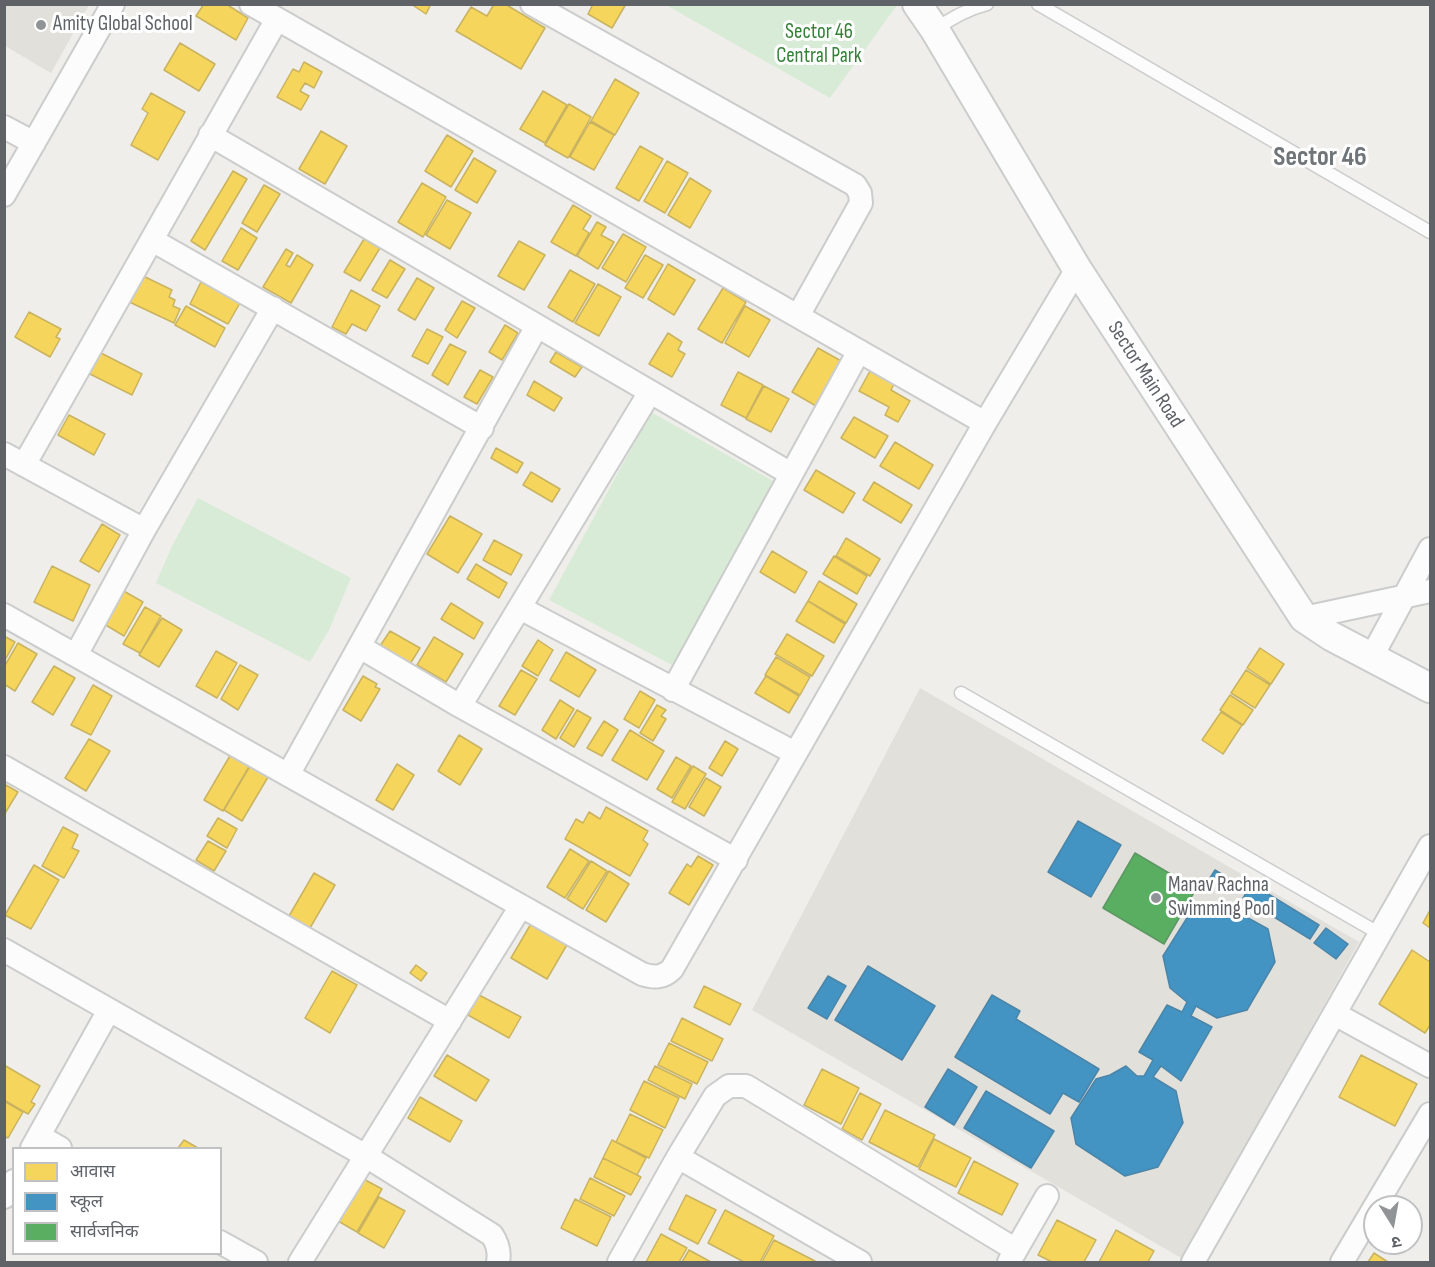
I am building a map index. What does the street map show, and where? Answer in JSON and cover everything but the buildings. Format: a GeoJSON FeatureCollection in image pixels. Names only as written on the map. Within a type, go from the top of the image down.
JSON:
{"type":"FeatureCollection","features":[{"type":"Feature","properties":{"kind":"street"},"geometry":{"type":"LineString","coordinates":[[4,195],[113,4]]}},
{"type":"Feature","properties":{"kind":"street"},"geometry":{"type":"LineString","coordinates":[[251,4],[985,423]]}},
{"type":"Feature","properties":{"kind":"street"},"geometry":{"type":"LineString","coordinates":[[532,4],[855,185],[860,193],[861,203],[798,316]]}},
{"type":"Feature","properties":{"kind":"street","name":"Sector Main Road"},"geometry":{"type":"LineString","coordinates":[[917,4],[935,30],[1077,269],[1304,618],[1371,658],[1431,688]]}},
{"type":"Feature","properties":{"kind":"street"},"geometry":{"type":"LineString","coordinates":[[24,465],[277,19]]}},
{"type":"Feature","properties":{"kind":"street"},"geometry":{"type":"LineString","coordinates":[[4,127],[34,143]]}},
{"type":"Feature","properties":{"kind":"street"},"geometry":{"type":"LineString","coordinates":[[210,135],[791,474]]}},
{"type":"Feature","properties":{"kind":"street"},"geometry":{"type":"LineString","coordinates":[[152,240],[482,428]]}},
{"type":"Feature","properties":{"kind":"street"},"geometry":{"type":"LineString","coordinates":[[4,615],[642,974],[653,978],[661,976],[672,969],[985,423],[1077,269]]}},
{"type":"Feature","properties":{"kind":"street"},"geometry":{"type":"LineString","coordinates":[[76,655],[144,530],[273,308]]}},
{"type":"Feature","properties":{"kind":"street"},"geometry":{"type":"LineString","coordinates":[[288,775],[537,326]]}},
{"type":"Feature","properties":{"kind":"street"},"geometry":{"type":"LineString","coordinates":[[673,690],[859,351]]}},
{"type":"Feature","properties":{"kind":"street"},"geometry":{"type":"LineString","coordinates":[[460,706],[650,392]]}},
{"type":"Feature","properties":{"kind":"street"},"geometry":{"type":"LineString","coordinates":[[4,454],[144,530]]}},
{"type":"Feature","properties":{"kind":"street"},"geometry":{"type":"LineString","coordinates":[[1371,658],[1431,549]]}},
{"type":"Feature","properties":{"kind":"street"},"geometry":{"type":"LineString","coordinates":[[1304,618],[1431,591]]}},
{"type":"Feature","properties":{"kind":"street"},"geometry":{"type":"LineString","coordinates":[[520,608],[795,753]]}},
{"type":"Feature","properties":{"kind":"street"},"geometry":{"type":"LineString","coordinates":[[360,647],[460,706],[736,860]]}},
{"type":"Feature","properties":{"kind":"street"},"geometry":{"type":"LineString","coordinates":[[4,767],[450,1021]]}},
{"type":"Feature","properties":{"kind":"street"},"geometry":{"type":"LineString","coordinates":[[1196,1262],[1431,846]]}},
{"type":"Feature","properties":{"kind":"street"},"geometry":{"type":"LineString","coordinates":[[300,1263],[521,906]]}},
{"type":"Feature","properties":{"kind":"street"},"geometry":{"type":"LineString","coordinates":[[4,950],[366,1156],[492,1235],[499,1252],[498,1263]]}},
{"type":"Feature","properties":{"kind":"street"},"geometry":{"type":"LineString","coordinates":[[53,1147],[36,1142],[110,1010]]}},
{"type":"Feature","properties":{"kind":"street"},"geometry":{"type":"LineString","coordinates":[[1335,1014],[1431,1066]]}},
{"type":"Feature","properties":{"kind":"street"},"geometry":{"type":"LineString","coordinates":[[619,1263],[715,1096],[729,1086],[746,1086],[1012,1256],[1047,1196]]}},
{"type":"Feature","properties":{"kind":"street"},"geometry":{"type":"LineString","coordinates":[[1342,1263],[1431,1114]]}},
{"type":"Feature","properties":{"kind":"street"},"geometry":{"type":"LineString","coordinates":[[678,1158],[860,1263]]}},
{"type":"Feature","properties":{"kind":"street"},"geometry":{"type":"LineString","coordinates":[[4,1197],[12,1184]]}},
{"type":"Feature","properties":{"kind":"street"},"geometry":{"type":"LineString","coordinates":[[222,1243],[256,1263]]}},
{"type":"Feature","properties":{"kind":"lane"},"geometry":{"type":"LineString","coordinates":[[935,30],[948,20],[987,4]]}},
{"type":"Feature","properties":{"kind":"lane"},"geometry":{"type":"LineString","coordinates":[[1038,4],[1431,232]]}},
{"type":"Feature","properties":{"kind":"lane"},"geometry":{"type":"LineString","coordinates":[[961,693],[1380,934]]}},
{"type":"Feature","properties":{"kind":"shaded area","name":"Amity Global School"},"geometry":{"type":"Polygon","coordinates":[[[5,4],[89,5],[51,73],[5,46],[5,4]]]}},
{"type":"Feature","properties":{"kind":"shaded area"},"geometry":{"type":"Polygon","coordinates":[[[920,688],[1359,942],[1183,1259],[752,1010],[920,688]]]}},
{"type":"Feature","properties":{"kind":"green space","name":"Sector 46 Central Park"},"geometry":{"type":"Polygon","coordinates":[[[666,5],[897,5],[830,98],[666,5]]]}},
{"type":"Feature","properties":{"kind":"green space"},"geometry":{"type":"Polygon","coordinates":[[[651,412],[775,482],[672,665],[549,600],[651,412]]]}},
{"type":"Feature","properties":{"kind":"green space"},"geometry":{"type":"Polygon","coordinates":[[[198,498],[351,578],[329,630],[310,662],[156,583],[172,546],[198,498]]]}},
{"type":"Feature","properties":{"kind":"place","name":"Amity Global School"},"geometry":{"type":"Point","coordinates":[41,25]}},
{"type":"Feature","properties":{"kind":"place","name":"Manav Rachna Swimming Pool"},"geometry":{"type":"Point","coordinates":[1156,898]}},
{"type":"Feature","properties":{"kind":"district","name":"Sector 46"},"geometry":{"type":"Point","coordinates":[1320,158]}}]}
